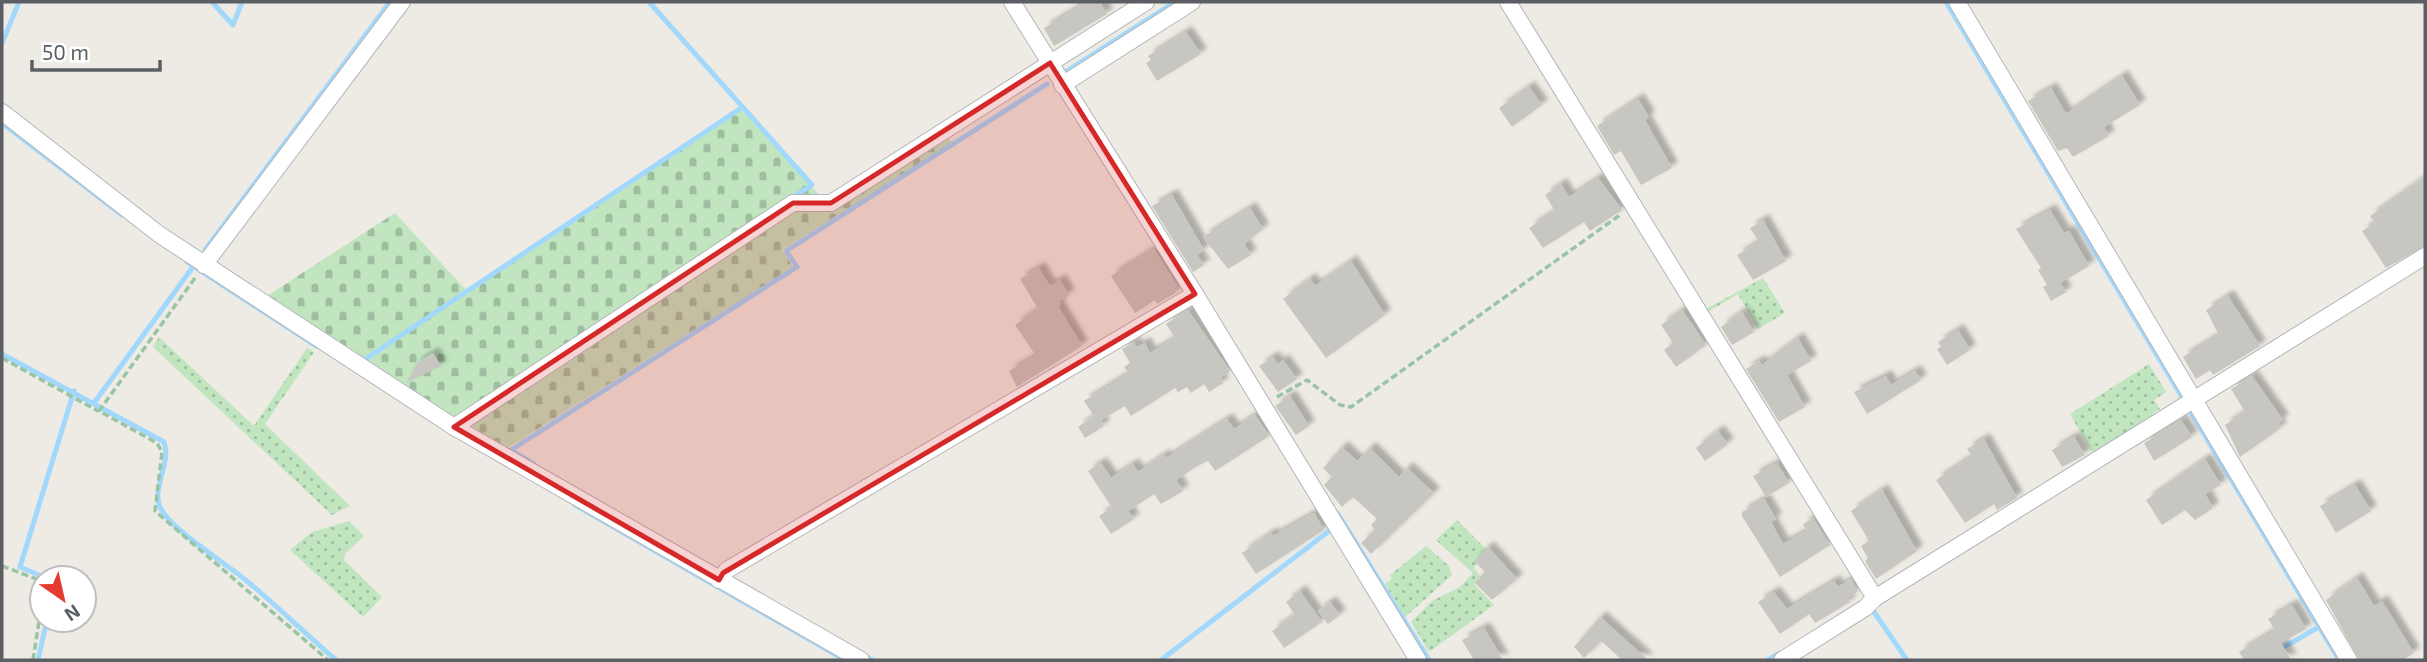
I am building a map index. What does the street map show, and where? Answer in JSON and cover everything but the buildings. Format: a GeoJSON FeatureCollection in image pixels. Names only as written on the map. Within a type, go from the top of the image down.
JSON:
{"type":"FeatureCollection","features":[{"type":"Feature","properties":{"kind":"street"},"geometry":{"type":"LineString","coordinates":[[201,270],[402,2]]}},
{"type":"Feature","properties":{"kind":"street"},"geometry":{"type":"LineString","coordinates":[[1012,2],[1067,82],[1418,660]]}},
{"type":"Feature","properties":{"kind":"street"},"geometry":{"type":"LineString","coordinates":[[454,427],[793,203],[831,203],[1146,2]]}},
{"type":"Feature","properties":{"kind":"street"},"geometry":{"type":"LineString","coordinates":[[1067,82],[1192,2]]}},
{"type":"Feature","properties":{"kind":"street"},"geometry":{"type":"LineString","coordinates":[[1508,2],[1875,598]]}},
{"type":"Feature","properties":{"kind":"street"},"geometry":{"type":"LineString","coordinates":[[1957,2],[2190,404],[2349,660]]}},
{"type":"Feature","properties":{"kind":"street"},"geometry":{"type":"LineString","coordinates":[[2,112],[201,270],[454,427],[721,576],[861,660]]}},
{"type":"Feature","properties":{"kind":"street"},"geometry":{"type":"LineString","coordinates":[[1782,660],[1866,608],[1875,598],[2425,256]]}},
{"type":"Feature","properties":{"kind":"street"},"geometry":{"type":"LineString","coordinates":[[721,576],[1195,294]]}},
{"type":"Feature","properties":{"kind":"path"},"geometry":{"type":"LineString","coordinates":[[1272,401],[1307,380],[1340,405],[1351,407],[1627,211]]}},
{"type":"Feature","properties":{"kind":"path"},"geometry":{"type":"LineString","coordinates":[[100,409],[201,270]]}},
{"type":"Feature","properties":{"kind":"path"},"geometry":{"type":"LineString","coordinates":[[2,358],[100,409],[157,443],[162,452],[154,504],[160,517],[216,561],[326,659]]}},
{"type":"Feature","properties":{"kind":"path"},"geometry":{"type":"LineString","coordinates":[[2,566],[28,576]]}},
{"type":"Feature","properties":{"kind":"path"},"geometry":{"type":"LineString","coordinates":[[33,660],[37,634]]}},
{"type":"Feature","properties":{"kind":"highlighted area"},"geometry":{"type":"Polygon","coordinates":[[[1050,63],[1195,294],[723,573],[719,580],[454,427],[793,203],[831,203],[1050,63]]]}},
{"type":"Feature","properties":{"kind":"green space"},"geometry":{"type":"Polygon","coordinates":[[[739,107],[831,208],[945,133],[952,143],[782,250],[793,267],[506,449],[453,419],[267,296],[395,213],[466,290],[739,107]]]}},
{"type":"Feature","properties":{"kind":"green space"},"geometry":{"type":"Polygon","coordinates":[[[1763,278],[1785,313],[1758,329],[1738,294],[1706,313],[1704,310],[1763,278]]]}},
{"type":"Feature","properties":{"kind":"green space"},"geometry":{"type":"Polygon","coordinates":[[[159,337],[254,426],[307,348],[314,352],[265,424],[350,506],[332,515],[153,347],[159,337]]]}},
{"type":"Feature","properties":{"kind":"green space"},"geometry":{"type":"Polygon","coordinates":[[[2149,364],[2166,392],[2154,400],[2160,409],[2153,413],[2156,419],[2096,452],[2091,451],[2070,414],[2149,364]]]}},
{"type":"Feature","properties":{"kind":"green space"},"geometry":{"type":"Polygon","coordinates":[[[1457,520],[1488,551],[1474,568],[1481,578],[1474,584],[1494,605],[1429,652],[1411,622],[1432,601],[1460,587],[1473,573],[1436,540],[1457,520]]]}},
{"type":"Feature","properties":{"kind":"green space"},"geometry":{"type":"Polygon","coordinates":[[[349,521],[364,536],[345,554],[344,560],[382,597],[363,617],[290,550],[312,532],[349,521]]]}},
{"type":"Feature","properties":{"kind":"green space"},"geometry":{"type":"Polygon","coordinates":[[[1426,546],[1449,566],[1452,575],[1405,617],[1385,584],[1392,579],[1390,575],[1426,546]]]}},
{"type":"Feature","properties":{"kind":"waterway"},"geometry":{"type":"LineString","coordinates":[[2,43],[19,2]]}},
{"type":"Feature","properties":{"kind":"waterway"},"geometry":{"type":"LineString","coordinates":[[212,2],[233,25],[242,2]]}},
{"type":"Feature","properties":{"kind":"waterway"},"geometry":{"type":"LineString","coordinates":[[205,250],[390,2]]}},
{"type":"Feature","properties":{"kind":"waterway"},"geometry":{"type":"LineString","coordinates":[[649,2],[812,185],[793,197]]}},
{"type":"Feature","properties":{"kind":"waterway"},"geometry":{"type":"LineString","coordinates":[[1062,74],[1175,2]]}},
{"type":"Feature","properties":{"kind":"waterway"},"geometry":{"type":"LineString","coordinates":[[1946,2],[2339,660]]}},
{"type":"Feature","properties":{"kind":"waterway"},"geometry":{"type":"LineString","coordinates":[[534,464],[511,450],[797,267],[786,251],[1047,84]]}},
{"type":"Feature","properties":{"kind":"waterway"},"geometry":{"type":"LineString","coordinates":[[364,360],[741,108]]}},
{"type":"Feature","properties":{"kind":"waterway"},"geometry":{"type":"LineString","coordinates":[[2,123],[122,215]]}},
{"type":"Feature","properties":{"kind":"waterway"},"geometry":{"type":"LineString","coordinates":[[187,262],[316,346]]}},
{"type":"Feature","properties":{"kind":"waterway"},"geometry":{"type":"LineString","coordinates":[[94,403],[195,264]]}},
{"type":"Feature","properties":{"kind":"waterway"},"geometry":{"type":"LineString","coordinates":[[2,354],[164,442],[166,450],[158,502],[168,518],[188,537],[248,582],[336,660]]}},
{"type":"Feature","properties":{"kind":"waterway"},"geometry":{"type":"LineString","coordinates":[[28,570],[20,567],[74,391]]}},
{"type":"Feature","properties":{"kind":"waterway"},"geometry":{"type":"LineString","coordinates":[[575,505],[845,660]]}},
{"type":"Feature","properties":{"kind":"waterway"},"geometry":{"type":"LineString","coordinates":[[1338,514],[1429,660]]}},
{"type":"Feature","properties":{"kind":"waterway"},"geometry":{"type":"LineString","coordinates":[[1161,660],[1329,531]]}},
{"type":"Feature","properties":{"kind":"waterway"},"geometry":{"type":"LineString","coordinates":[[1874,612],[1907,660]]}},
{"type":"Feature","properties":{"kind":"waterway"},"geometry":{"type":"LineString","coordinates":[[2279,650],[2319,627]]}},
{"type":"Feature","properties":{"kind":"waterway"},"geometry":{"type":"LineString","coordinates":[[38,660],[44,634]]}},
{"type":"Feature","properties":{"kind":"waterway"},"geometry":{"type":"LineString","coordinates":[[1768,660],[1780,653]]}},
{"type":"Feature","properties":{"kind":"waterway"},"geometry":{"type":"LineString","coordinates":[[863,655],[872,660]]}}]}
